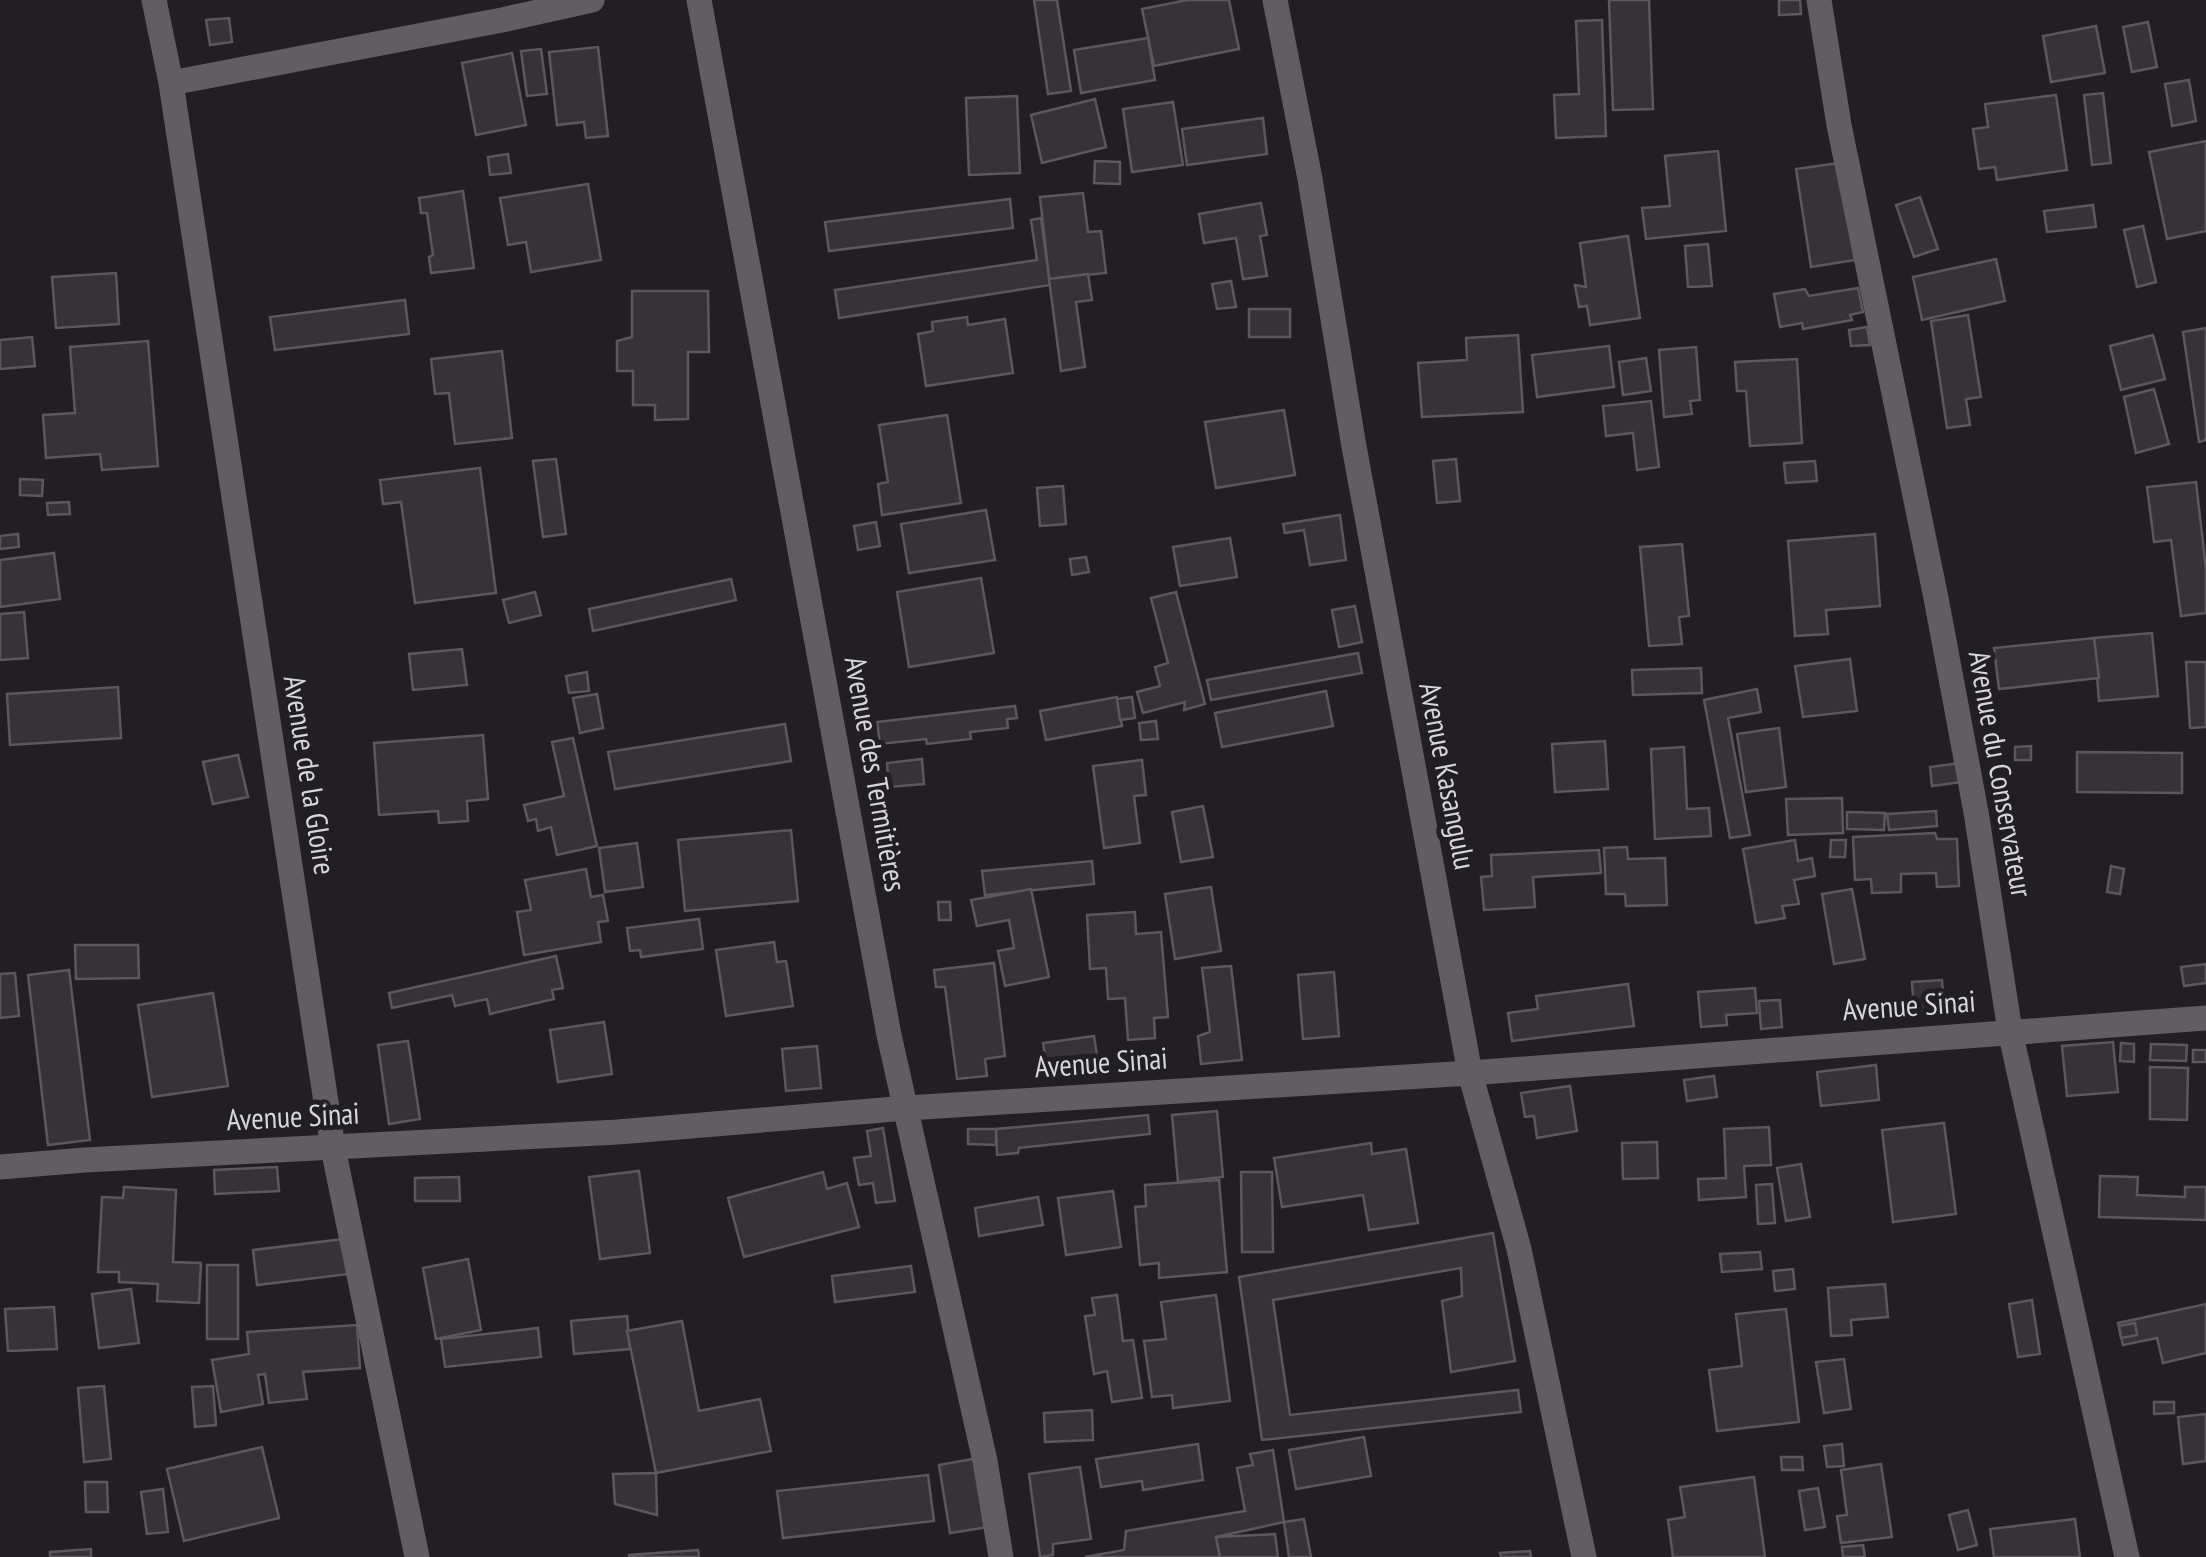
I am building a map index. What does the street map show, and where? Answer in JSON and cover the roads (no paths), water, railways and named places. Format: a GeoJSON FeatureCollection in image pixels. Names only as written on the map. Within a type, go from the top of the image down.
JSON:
{"type":"FeatureCollection","features":[{"type":"Feature","properties":{"kind":"street","name":"Avenue de la Gloire"},"geometry":{"type":"LineString","coordinates":[[154,0],[171,84],[333,1148],[417,1557]]}},
{"type":"Feature","properties":{"kind":"street"},"geometry":{"type":"LineString","coordinates":[[171,84],[592,0]]}},
{"type":"Feature","properties":{"kind":"street","name":"Avenue des Termitières"},"geometry":{"type":"LineString","coordinates":[[699,0],[889,1035],[985,1461],[1001,1557]]}},
{"type":"Feature","properties":{"kind":"street","name":"Avenue Kasangulu"},"geometry":{"type":"LineString","coordinates":[[1275,0],[1470,1073],[1520,1249],[1584,1557]]}},
{"type":"Feature","properties":{"kind":"street","name":"Avenue du Conservateur"},"geometry":{"type":"LineString","coordinates":[[1819,0],[1839,125],[1976,812],[2010,1031],[2127,1557]]}},
{"type":"Feature","properties":{"kind":"street","name":"Avenue Sinai"},"geometry":{"type":"LineString","coordinates":[[0,1168],[84,1160],[618,1132],[907,1108],[1470,1073],[2206,1018]]}}]}
